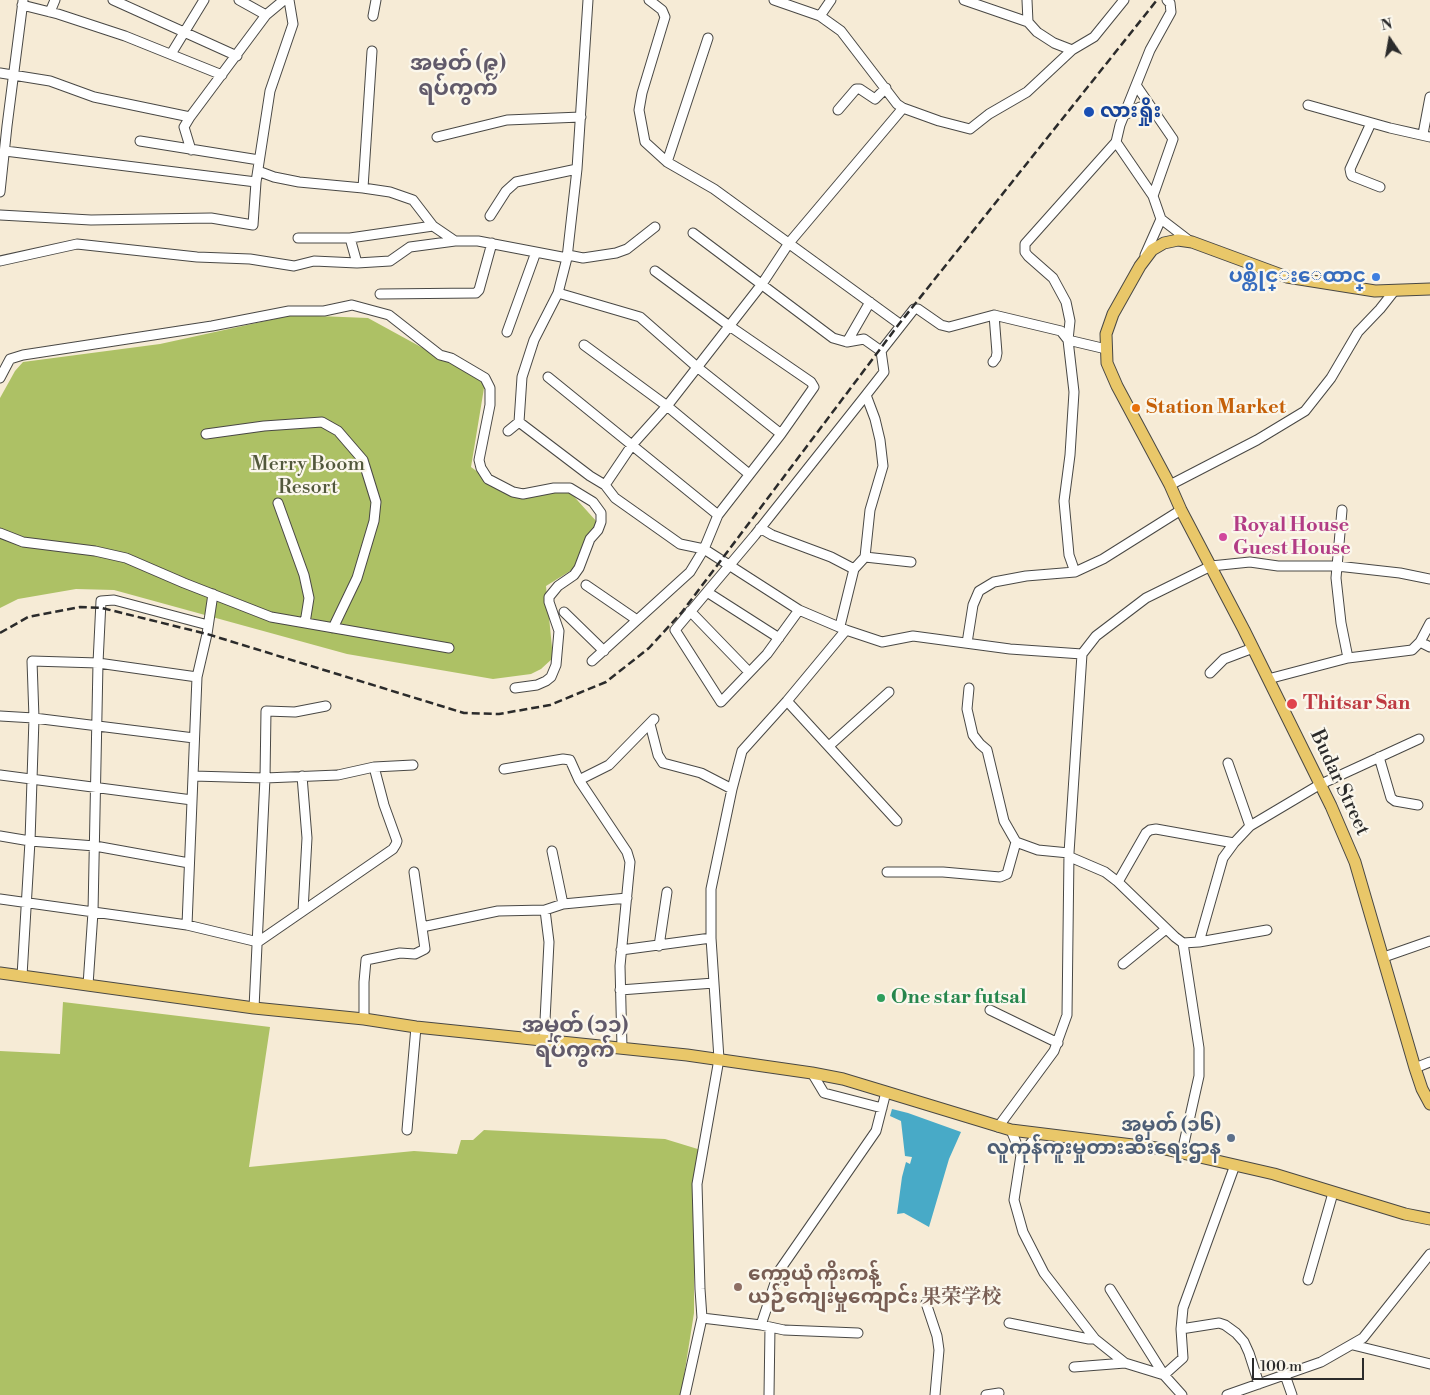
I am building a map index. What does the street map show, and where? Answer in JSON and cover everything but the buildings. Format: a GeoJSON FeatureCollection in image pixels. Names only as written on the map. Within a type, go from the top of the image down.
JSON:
{"type":"FeatureCollection","features":[{"type":"Feature","properties":{"kind":"main road","name":"Budar Street"},"geometry":{"type":"LineString","coordinates":[[1192,242],[1178,240],[1164,242],[1152,250],[1140,266],[1113,314],[1106,334],[1107,362],[1117,386],[1253,648],[1320,785],[1355,862],[1415,1068],[1422,1089],[1430,1104]]}},
{"type":"Feature","properties":{"kind":"main road"},"geometry":{"type":"LineString","coordinates":[[1192,242],[1287,277],[1375,291],[1430,289]]}},
{"type":"Feature","properties":{"kind":"main road"},"geometry":{"type":"LineString","coordinates":[[0,973],[254,1008],[719,1059],[812,1073],[843,1079],[998,1127],[1038,1134],[1182,1152],[1274,1174],[1405,1214],[1430,1219]]}},
{"type":"Feature","properties":{"kind":"street"},"geometry":{"type":"LineString","coordinates":[[50,12],[55,0]]}},
{"type":"Feature","properties":{"kind":"street"},"geometry":{"type":"LineString","coordinates":[[113,0],[237,56]]}},
{"type":"Feature","properties":{"kind":"street"},"geometry":{"type":"LineString","coordinates":[[171,54],[204,0]]}},
{"type":"Feature","properties":{"kind":"street"},"geometry":{"type":"LineString","coordinates":[[239,0],[266,15]]}},
{"type":"Feature","properties":{"kind":"street"},"geometry":{"type":"LineString","coordinates":[[191,150],[184,127],[190,117],[266,15],[284,0]]}},
{"type":"Feature","properties":{"kind":"street"},"geometry":{"type":"LineString","coordinates":[[0,215],[91,220],[211,218],[253,225],[256,182],[270,91],[293,24],[289,0]]}},
{"type":"Feature","properties":{"kind":"street"},"geometry":{"type":"LineString","coordinates":[[373,16],[376,0]]}},
{"type":"Feature","properties":{"kind":"street"},"geometry":{"type":"LineString","coordinates":[[508,431],[519,422],[522,377],[534,340],[558,293],[568,257],[577,169],[588,0]]}},
{"type":"Feature","properties":{"kind":"street"},"geometry":{"type":"LineString","coordinates":[[649,0],[662,10],[665,17],[644,85],[639,110],[645,142],[667,162],[714,189],[901,325]]}},
{"type":"Feature","properties":{"kind":"street"},"geometry":{"type":"LineString","coordinates":[[774,0],[820,16],[841,30],[897,104],[903,108],[939,121],[970,129],[989,114],[1027,92],[1072,50],[1094,37],[1124,0]]}},
{"type":"Feature","properties":{"kind":"street"},"geometry":{"type":"LineString","coordinates":[[820,16],[831,0]]}},
{"type":"Feature","properties":{"kind":"street"},"geometry":{"type":"LineString","coordinates":[[964,0],[1028,22],[1046,38],[1072,50]]}},
{"type":"Feature","properties":{"kind":"street"},"geometry":{"type":"LineString","coordinates":[[1027,0],[1028,22]]}},
{"type":"Feature","properties":{"kind":"street"},"geometry":{"type":"LineString","coordinates":[[1076,572],[1069,555],[1064,501],[1070,455],[1074,392],[1068,340],[1070,321],[1066,302],[1053,278],[1025,252],[1025,244],[1116,142],[1123,116],[1150,50],[1171,12],[1170,3],[1167,0]]}},
{"type":"Feature","properties":{"kind":"street"},"geometry":{"type":"LineString","coordinates":[[0,192],[5,151],[3,126],[14,74],[22,2],[124,36],[222,75]]}},
{"type":"Feature","properties":{"kind":"street"},"geometry":{"type":"LineString","coordinates":[[667,162],[708,38]]}},
{"type":"Feature","properties":{"kind":"street"},"geometry":{"type":"LineString","coordinates":[[363,188],[372,51]]}},
{"type":"Feature","properties":{"kind":"street"},"geometry":{"type":"LineString","coordinates":[[0,73],[50,82],[94,97],[190,117]]}},
{"type":"Feature","properties":{"kind":"street"},"geometry":{"type":"LineString","coordinates":[[1136,85],[1173,139],[1153,196]]}},
{"type":"Feature","properties":{"kind":"street"},"geometry":{"type":"LineString","coordinates":[[838,110],[856,89],[860,89],[875,99],[886,88]]}},
{"type":"Feature","properties":{"kind":"street"},"geometry":{"type":"LineString","coordinates":[[1308,105],[1426,136],[1430,97]]}},
{"type":"Feature","properties":{"kind":"street"},"geometry":{"type":"LineString","coordinates":[[1123,116],[1140,107],[1152,108]]}},
{"type":"Feature","properties":{"kind":"street"},"geometry":{"type":"LineString","coordinates":[[605,485],[632,445],[667,406],[762,284],[789,244],[903,108]]}},
{"type":"Feature","properties":{"kind":"street"},"geometry":{"type":"LineString","coordinates":[[436,137],[507,120],[581,117]]}},
{"type":"Feature","properties":{"kind":"street"},"geometry":{"type":"LineString","coordinates":[[1372,123],[1350,169],[1352,176],[1380,187]]}},
{"type":"Feature","properties":{"kind":"street"},"geometry":{"type":"LineString","coordinates":[[140,141],[259,160]]}},
{"type":"Feature","properties":{"kind":"street"},"geometry":{"type":"LineString","coordinates":[[1116,142],[1153,196],[1161,219],[1192,242]]}},
{"type":"Feature","properties":{"kind":"street"},"geometry":{"type":"LineString","coordinates":[[5,151],[256,182]]}},
{"type":"Feature","properties":{"kind":"street"},"geometry":{"type":"LineString","coordinates":[[490,216],[506,191],[516,182],[577,169]]}},
{"type":"Feature","properties":{"kind":"street"},"geometry":{"type":"LineString","coordinates":[[258,170],[274,177],[298,182],[390,192],[413,200],[433,226],[455,241]]}},
{"type":"Feature","properties":{"kind":"street"},"geometry":{"type":"LineString","coordinates":[[1140,266],[1161,219]]}},
{"type":"Feature","properties":{"kind":"street"},"geometry":{"type":"LineString","coordinates":[[298,238],[350,238],[433,226]]}},
{"type":"Feature","properties":{"kind":"street"},"geometry":{"type":"LineString","coordinates":[[0,261],[77,244],[197,257],[250,259],[294,266],[314,261],[357,264],[390,261],[410,247],[478,240],[536,252],[583,258],[616,253],[627,249],[655,227]]}},
{"type":"Feature","properties":{"kind":"street"},"geometry":{"type":"LineString","coordinates":[[693,233],[833,338],[847,342],[864,339],[881,351]]}},
{"type":"Feature","properties":{"kind":"street"},"geometry":{"type":"LineString","coordinates":[[350,238],[357,264]]}},
{"type":"Feature","properties":{"kind":"street"},"geometry":{"type":"LineString","coordinates":[[380,294],[476,293],[479,290],[492,243]]}},
{"type":"Feature","properties":{"kind":"street"},"geometry":{"type":"LineString","coordinates":[[507,332],[536,252]]}},
{"type":"Feature","properties":{"kind":"street"},"geometry":{"type":"LineString","coordinates":[[592,661],[690,572],[704,549],[718,516],[814,388],[811,382],[728,326],[655,271]]}},
{"type":"Feature","properties":{"kind":"street"},"geometry":{"type":"LineString","coordinates":[[1170,485],[1257,440],[1305,411],[1331,378],[1358,332],[1395,290]]}},
{"type":"Feature","properties":{"kind":"street"},"geometry":{"type":"LineString","coordinates":[[558,293],[640,317],[697,367],[781,434]]}},
{"type":"Feature","properties":{"kind":"street"},"geometry":{"type":"LineString","coordinates":[[847,342],[870,302]]}},
{"type":"Feature","properties":{"kind":"street"},"geometry":{"type":"LineString","coordinates":[[0,378],[10,359],[23,355],[212,326],[289,311],[324,311],[352,305],[389,314],[440,355],[451,358],[485,378],[490,388],[490,405],[480,468],[488,479],[513,492],[522,494],[554,488],[570,488],[593,502],[601,513],[601,522],[598,530],[590,539],[579,568],[574,575],[558,586],[549,597],[559,631],[556,665],[551,677],[537,684],[515,688]]}},
{"type":"Feature","properties":{"kind":"street"},"geometry":{"type":"LineString","coordinates":[[799,610],[767,654],[721,702],[675,630],[730,566],[884,372],[881,351],[914,309],[918,309],[941,325],[949,327],[994,315],[1061,331],[1068,340],[1106,349]]}},
{"type":"Feature","properties":{"kind":"street"},"geometry":{"type":"LineString","coordinates":[[993,362],[997,353],[994,315]]}},
{"type":"Feature","properties":{"kind":"street"},"geometry":{"type":"LineString","coordinates":[[584,345],[667,406],[749,474]]}},
{"type":"Feature","properties":{"kind":"street"},"geometry":{"type":"LineString","coordinates":[[548,377],[718,516]]}},
{"type":"Feature","properties":{"kind":"street"},"geometry":{"type":"LineString","coordinates":[[685,1395],[702,1318],[697,1184],[719,1059],[710,938],[711,889],[742,751],[787,701],[843,628],[854,569],[865,557],[870,510],[883,466],[879,433],[866,395]]}},
{"type":"Feature","properties":{"kind":"street"},"geometry":{"type":"LineString","coordinates":[[206,434],[264,426],[322,422],[338,431],[363,460],[376,502],[374,521],[357,578],[333,628]]}},
{"type":"Feature","properties":{"kind":"street"},"geometry":{"type":"LineString","coordinates":[[519,422],[590,476],[605,485],[615,498],[680,544],[704,549],[799,610],[882,642],[913,636],[1010,649],[1082,654]]}},
{"type":"Feature","properties":{"kind":"street"},"geometry":{"type":"LineString","coordinates":[[278,503],[304,575],[309,598],[305,623]]}},
{"type":"Feature","properties":{"kind":"street"},"geometry":{"type":"LineString","coordinates":[[967,643],[973,606],[979,591],[994,582],[1018,577],[1076,572],[1103,559],[1181,510]]}},
{"type":"Feature","properties":{"kind":"street"},"geometry":{"type":"LineString","coordinates":[[1342,510],[1336,578],[1341,623],[1348,658]]}},
{"type":"Feature","properties":{"kind":"street"},"geometry":{"type":"LineString","coordinates":[[760,528],[772,535],[831,557],[854,569]]}},
{"type":"Feature","properties":{"kind":"street"},"geometry":{"type":"LineString","coordinates":[[0,533],[23,542],[94,551],[126,558],[271,617],[449,648]]}},
{"type":"Feature","properties":{"kind":"street"},"geometry":{"type":"LineString","coordinates":[[865,557],[911,562]]}},
{"type":"Feature","properties":{"kind":"street"},"geometry":{"type":"LineString","coordinates":[[998,1127],[1054,1051],[1067,1015],[1070,855],[1082,654],[1096,636],[1146,598],[1211,566],[1250,562],[1278,566],[1337,566],[1400,573],[1430,579]]}},
{"type":"Feature","properties":{"kind":"street"},"geometry":{"type":"LineString","coordinates":[[586,585],[637,620]]}},
{"type":"Feature","properties":{"kind":"street"},"geometry":{"type":"LineString","coordinates":[[707,592],[779,638]]}},
{"type":"Feature","properties":{"kind":"street"},"geometry":{"type":"LineString","coordinates":[[187,924],[197,677],[213,594]]}},
{"type":"Feature","properties":{"kind":"street"},"geometry":{"type":"LineString","coordinates":[[88,985],[93,912],[101,601],[114,600],[208,625]]}},
{"type":"Feature","properties":{"kind":"street"},"geometry":{"type":"LineString","coordinates":[[564,612],[604,651]]}},
{"type":"Feature","properties":{"kind":"street"},"geometry":{"type":"LineString","coordinates":[[690,612],[749,672]]}},
{"type":"Feature","properties":{"kind":"street"},"geometry":{"type":"LineString","coordinates":[[1268,680],[1348,658],[1412,650],[1420,642],[1430,623]]}},
{"type":"Feature","properties":{"kind":"street"},"geometry":{"type":"LineString","coordinates":[[1420,642],[1430,647]]}},
{"type":"Feature","properties":{"kind":"street"},"geometry":{"type":"LineString","coordinates":[[1210,672],[1224,659],[1253,648]]}},
{"type":"Feature","properties":{"kind":"street"},"geometry":{"type":"LineString","coordinates":[[22,976],[30,840],[34,718],[32,661],[98,663],[197,677]]}},
{"type":"Feature","properties":{"kind":"street"},"geometry":{"type":"LineString","coordinates":[[969,688],[967,709],[973,735],[987,750],[1004,821],[1016,842],[1038,850],[1070,855],[1105,872],[1183,943],[1199,1048],[1199,1076],[1182,1152]]}},
{"type":"Feature","properties":{"kind":"street"},"geometry":{"type":"LineString","coordinates":[[829,746],[889,692]]}},
{"type":"Feature","properties":{"kind":"street"},"geometry":{"type":"LineString","coordinates":[[787,701],[897,821]]}},
{"type":"Feature","properties":{"kind":"street"},"geometry":{"type":"LineString","coordinates":[[254,1008],[265,778],[266,711],[295,712],[326,706]]}},
{"type":"Feature","properties":{"kind":"street"},"geometry":{"type":"LineString","coordinates":[[0,716],[34,718],[194,738]]}},
{"type":"Feature","properties":{"kind":"street"},"geometry":{"type":"LineString","coordinates":[[580,780],[610,765],[652,721],[658,755],[663,762],[701,774],[732,789]]}},
{"type":"Feature","properties":{"kind":"street"},"geometry":{"type":"LineString","coordinates":[[1199,942],[1224,858],[1234,843],[1250,826],[1320,785],[1419,739]]}},
{"type":"Feature","properties":{"kind":"street"},"geometry":{"type":"LineString","coordinates":[[1379,757],[1391,798],[1395,801],[1418,805]]}},
{"type":"Feature","properties":{"kind":"street"},"geometry":{"type":"LineString","coordinates":[[504,769],[563,759],[570,760],[580,780],[627,852],[630,862],[621,950],[622,1048]]}},
{"type":"Feature","properties":{"kind":"street"},"geometry":{"type":"LineString","coordinates":[[1228,763],[1250,826]]}},
{"type":"Feature","properties":{"kind":"street"},"geometry":{"type":"LineString","coordinates":[[193,776],[265,778],[338,775],[374,767],[413,765]]}},
{"type":"Feature","properties":{"kind":"street"},"geometry":{"type":"LineString","coordinates":[[0,899],[187,924],[258,942],[392,849],[398,841],[384,805],[374,767]]}},
{"type":"Feature","properties":{"kind":"street"},"geometry":{"type":"LineString","coordinates":[[0,775],[192,800]]}},
{"type":"Feature","properties":{"kind":"street"},"geometry":{"type":"LineString","coordinates":[[302,776],[307,838],[303,911]]}},
{"type":"Feature","properties":{"kind":"street"},"geometry":{"type":"LineString","coordinates":[[1118,882],[1146,833],[1150,830],[1156,829],[1234,843]]}},
{"type":"Feature","properties":{"kind":"street"},"geometry":{"type":"LineString","coordinates":[[0,836],[94,846],[189,863]]}},
{"type":"Feature","properties":{"kind":"street"},"geometry":{"type":"LineString","coordinates":[[886,872],[943,872],[1005,876],[1016,842]]}},
{"type":"Feature","properties":{"kind":"street"},"geometry":{"type":"LineString","coordinates":[[552,851],[563,904]]}},
{"type":"Feature","properties":{"kind":"street"},"geometry":{"type":"LineString","coordinates":[[364,1019],[366,960],[400,953],[415,954],[425,949],[414,872]]}},
{"type":"Feature","properties":{"kind":"street"},"geometry":{"type":"LineString","coordinates":[[659,946],[667,892]]}},
{"type":"Feature","properties":{"kind":"street"},"geometry":{"type":"LineString","coordinates":[[422,927],[498,911],[545,910],[563,904],[626,898]]}},
{"type":"Feature","properties":{"kind":"street"},"geometry":{"type":"LineString","coordinates":[[544,1040],[549,942],[545,910]]}},
{"type":"Feature","properties":{"kind":"street"},"geometry":{"type":"LineString","coordinates":[[1123,964],[1166,929]]}},
{"type":"Feature","properties":{"kind":"street"},"geometry":{"type":"LineString","coordinates":[[1183,943],[1267,930]]}},
{"type":"Feature","properties":{"kind":"street"},"geometry":{"type":"LineString","coordinates":[[621,950],[710,938]]}},
{"type":"Feature","properties":{"kind":"street"},"geometry":{"type":"LineString","coordinates":[[1384,957],[1430,941]]}},
{"type":"Feature","properties":{"kind":"street"},"geometry":{"type":"LineString","coordinates":[[620,990],[714,983]]}},
{"type":"Feature","properties":{"kind":"street"},"geometry":{"type":"LineString","coordinates":[[990,1010],[1058,1043]]}},
{"type":"Feature","properties":{"kind":"street"},"geometry":{"type":"LineString","coordinates":[[407,1130],[416,1027]]}},
{"type":"Feature","properties":{"kind":"street"},"geometry":{"type":"LineString","coordinates":[[1415,1068],[1430,1062]]}},
{"type":"Feature","properties":{"kind":"street"},"geometry":{"type":"LineString","coordinates":[[812,1073],[824,1093],[882,1108]]}},
{"type":"Feature","properties":{"kind":"street"},"geometry":{"type":"LineString","coordinates":[[769,1395],[765,1326],[779,1271],[876,1131],[886,1092]]}},
{"type":"Feature","properties":{"kind":"street"},"geometry":{"type":"LineString","coordinates":[[1011,1130],[1021,1155]]}},
{"type":"Feature","properties":{"kind":"street"},"geometry":{"type":"LineString","coordinates":[[1038,1134],[1021,1155],[1014,1200],[1023,1232],[1044,1273],[1095,1339],[1125,1363],[1164,1375]]}},
{"type":"Feature","properties":{"kind":"street"},"geometry":{"type":"LineString","coordinates":[[1164,1375],[1183,1358],[1181,1329],[1183,1308],[1235,1165]]}},
{"type":"Feature","properties":{"kind":"street"},"geometry":{"type":"LineString","coordinates":[[1308,1280],[1333,1193]]}},
{"type":"Feature","properties":{"kind":"street"},"geometry":{"type":"LineString","coordinates":[[1227,1395],[1321,1362],[1353,1345],[1363,1338],[1430,1254]]}},
{"type":"Feature","properties":{"kind":"street"},"geometry":{"type":"LineString","coordinates":[[1110,1289],[1164,1375],[1182,1395]]}},
{"type":"Feature","properties":{"kind":"street"},"geometry":{"type":"LineString","coordinates":[[926,1303],[937,1336],[939,1350],[935,1395]]}},
{"type":"Feature","properties":{"kind":"street"},"geometry":{"type":"LineString","coordinates":[[702,1318],[784,1330],[858,1333]]}},
{"type":"Feature","properties":{"kind":"street"},"geometry":{"type":"LineString","coordinates":[[1009,1324],[1095,1339]]}},
{"type":"Feature","properties":{"kind":"street"},"geometry":{"type":"LineString","coordinates":[[1181,1329],[1219,1324],[1236,1333],[1249,1353],[1259,1384]]}},
{"type":"Feature","properties":{"kind":"street"},"geometry":{"type":"LineString","coordinates":[[1353,1345],[1430,1364]]}},
{"type":"Feature","properties":{"kind":"street"},"geometry":{"type":"LineString","coordinates":[[1074,1367],[1125,1363]]}},
{"type":"Feature","properties":{"kind":"street"},"geometry":{"type":"LineString","coordinates":[[1285,1375],[1292,1395]]}},
{"type":"Feature","properties":{"kind":"street"},"geometry":{"type":"LineString","coordinates":[[986,1395],[999,1393]]}},
{"type":"Feature","properties":{"kind":"green space","name":"Merry Boom Resort"},"geometry":{"type":"Polygon","coordinates":[[[293,315],[368,318],[485,382],[471,467],[501,489],[569,491],[597,522],[575,568],[546,586],[553,658],[541,669],[531,674],[493,679],[347,654],[114,590],[76,589],[18,599],[0,608],[0,398],[15,371],[23,362],[160,344],[293,315]]]}},
{"type":"Feature","properties":{"kind":"green space"},"geometry":{"type":"Polygon","coordinates":[[[63,1002],[270,1027],[249,1167],[414,1151],[457,1154],[461,1140],[473,1140],[484,1130],[665,1139],[701,1150],[694,1278],[694,1313],[681,1395],[0,1395],[0,1051],[60,1054],[63,1002]]]}},
{"type":"Feature","properties":{"kind":"water"},"geometry":{"type":"Polygon","coordinates":[[[892,1109],[961,1132],[949,1159],[929,1227],[904,1213],[897,1214],[902,1177],[906,1162],[910,1164],[912,1157],[905,1156],[901,1121],[890,1116],[892,1109]]]}},
{"type":"Feature","properties":{"kind":"railway"},"geometry":{"type":"LineString","coordinates":[[0,633],[28,617],[80,607],[102,608],[207,634],[464,713],[499,714],[550,705],[606,682],[649,648],[682,612],[899,324],[1157,0]]}},
{"type":"Feature","properties":{"kind":"place","name":"လားရှိုး"},"geometry":{"type":"Point","coordinates":[1089,112]}},
{"type":"Feature","properties":{"kind":"place","name":"ပစ္တိုင္းေထာင္"},"geometry":{"type":"Point","coordinates":[1376,277]}},
{"type":"Feature","properties":{"kind":"place","name":"Station Market"},"geometry":{"type":"Point","coordinates":[1136,408]}},
{"type":"Feature","properties":{"kind":"place","name":"Royal House Guest House"},"geometry":{"type":"Point","coordinates":[1223,537]}},
{"type":"Feature","properties":{"kind":"place","name":"Thitsar San"},"geometry":{"type":"Point","coordinates":[1292,704]}},
{"type":"Feature","properties":{"kind":"place","name":"One star futsal"},"geometry":{"type":"Point","coordinates":[881,998]}},
{"type":"Feature","properties":{"kind":"place","name":"အမှတ် (၁၆) လူကုန်ကူးမှုတားဆီးရေးဌာန"},"geometry":{"type":"Point","coordinates":[1231,1138]}},
{"type":"Feature","properties":{"kind":"place","name":"ကော့ယုံ ကိုးကန့် ယဉ်ကျေးမှုကျောင်း 果荣学校"},"geometry":{"type":"Point","coordinates":[738,1287]}},
{"type":"Feature","properties":{"kind":"district","name":"အမှတ် (၉) ရပ်ကွက်"},"geometry":{"type":"Point","coordinates":[458,78]}},
{"type":"Feature","properties":{"kind":"district","name":"အမှတ် (၁၁) ရပ်ကွက်"},"geometry":{"type":"Point","coordinates":[575,1040]}}]}
